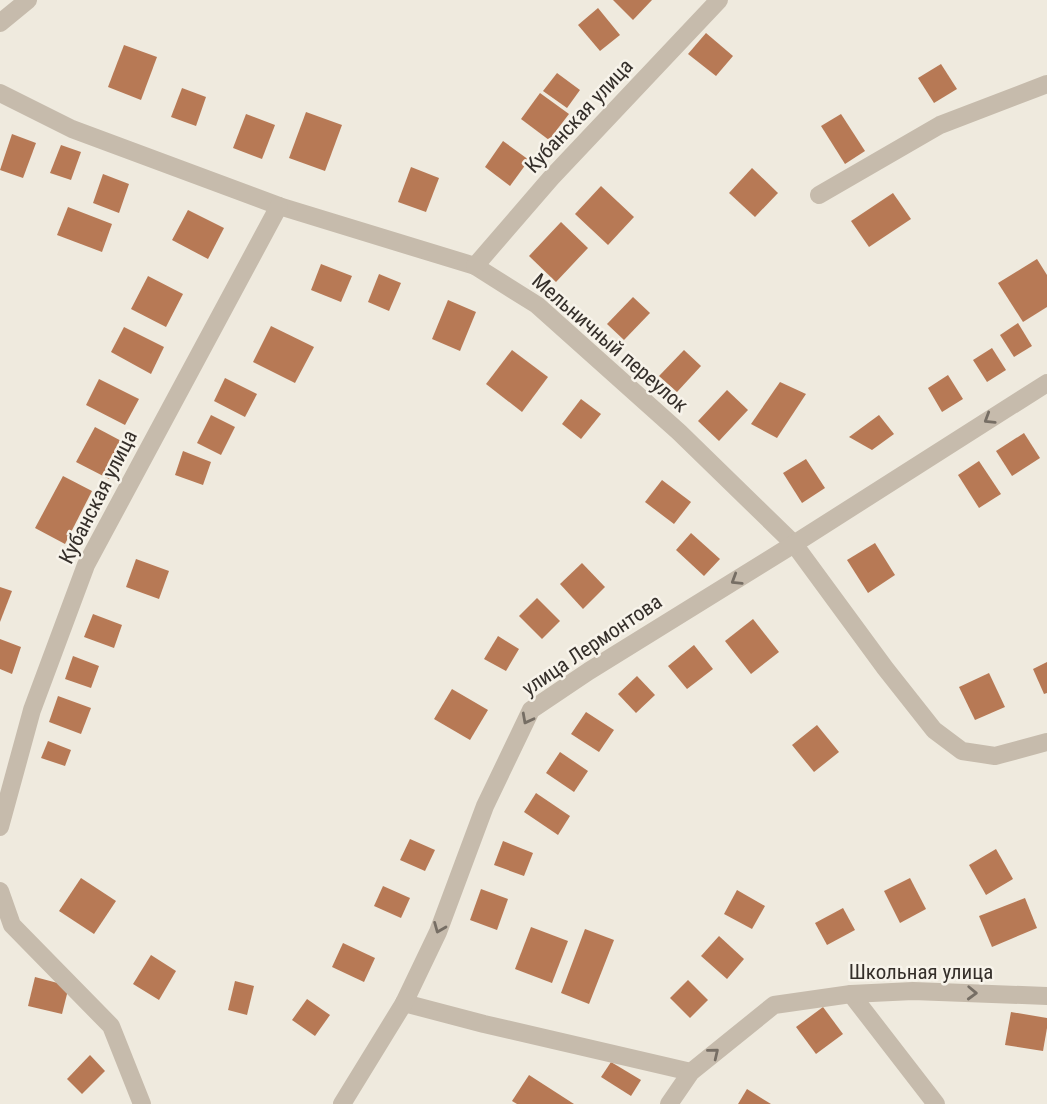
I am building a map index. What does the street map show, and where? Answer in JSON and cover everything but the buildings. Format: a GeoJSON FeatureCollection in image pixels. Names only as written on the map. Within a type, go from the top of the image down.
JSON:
{"type":"FeatureCollection","features":[{"type":"Feature","properties":{"kind":"street"},"geometry":{"type":"LineString","coordinates":[[0,23],[28,0]]}},
{"type":"Feature","properties":{"kind":"street","name":"Кубанская улица"},"geometry":{"type":"LineString","coordinates":[[475,266],[551,178],[719,0]]}},
{"type":"Feature","properties":{"kind":"street"},"geometry":{"type":"LineString","coordinates":[[819,195],[940,125],[1047,84]]}},
{"type":"Feature","properties":{"kind":"street","name":"Мельничный переулок"},"geometry":{"type":"LineString","coordinates":[[0,93],[72,129],[279,206],[475,266],[537,305],[679,432],[793,544],[934,730],[962,751],[995,756],[1043,744]]}},
{"type":"Feature","properties":{"kind":"street","name":"Кубанская улица"},"geometry":{"type":"LineString","coordinates":[[0,827],[32,710],[86,565],[279,206]]}},
{"type":"Feature","properties":{"kind":"street","name":"улица Лермонтова"},"geometry":{"type":"LineString","coordinates":[[342,1104],[404,1003],[438,932],[485,806],[531,710],[1047,383]]}},
{"type":"Feature","properties":{"kind":"street"},"geometry":{"type":"LineString","coordinates":[[0,891],[6,928],[111,1026],[142,1104]]}},
{"type":"Feature","properties":{"kind":"street","name":"Школьная улица"},"geometry":{"type":"LineString","coordinates":[[669,1104],[691,1072],[774,1005],[851,993],[913,991],[1047,996]]}},
{"type":"Feature","properties":{"kind":"street"},"geometry":{"type":"LineString","coordinates":[[851,993],[936,1104]]}},
{"type":"Feature","properties":{"kind":"street"},"geometry":{"type":"LineString","coordinates":[[404,1003],[691,1072]]}}]}
